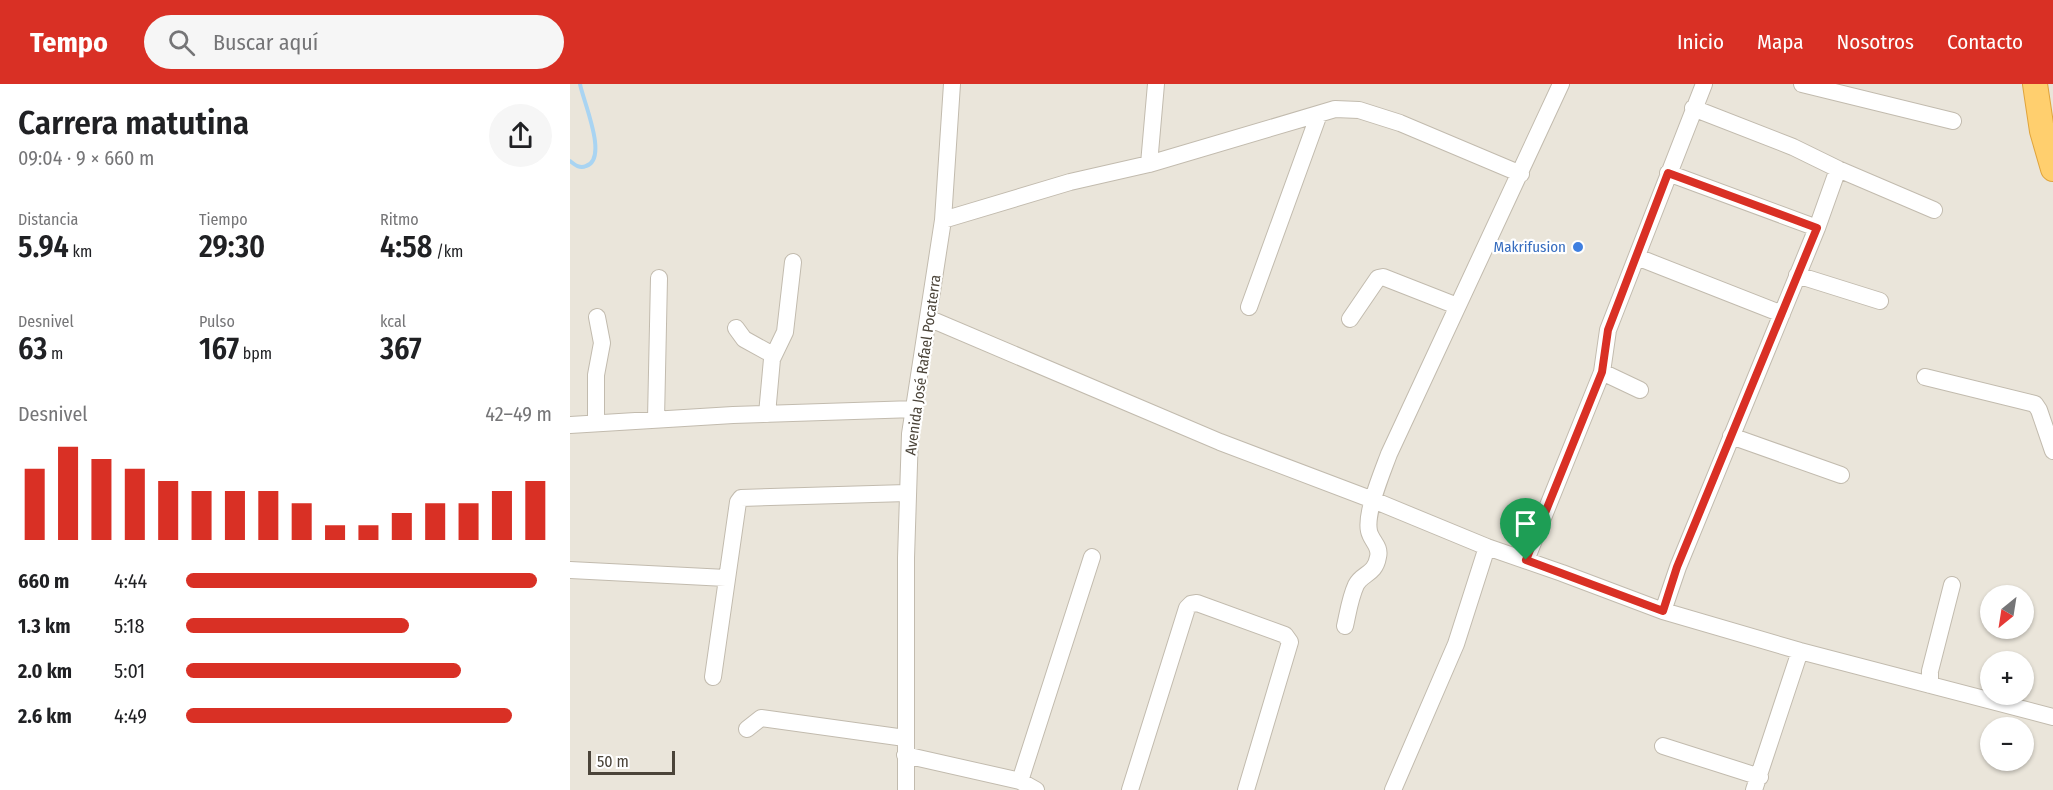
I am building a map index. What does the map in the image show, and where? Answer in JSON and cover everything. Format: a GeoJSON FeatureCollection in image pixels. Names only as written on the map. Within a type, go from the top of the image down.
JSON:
{"type":"FeatureCollection","features":[{"type":"Feature","properties":{"kind":"highway"},"geometry":{"type":"LineString","coordinates":[[2035,84],[2043,131],[2053,169]]}},
{"type":"Feature","properties":{"kind":"street","name":"Avenida José Rafael Pocaterra"},"geometry":{"type":"LineString","coordinates":[[906,790],[907,493],[910,434],[943,220],[952,84]]}},
{"type":"Feature","properties":{"kind":"street"},"geometry":{"type":"LineString","coordinates":[[1149,164],[1156,84]]}},
{"type":"Feature","properties":{"kind":"street"},"geometry":{"type":"LineString","coordinates":[[1345,626],[1356,584],[1372,572],[1378,558],[1379,550],[1369,531],[1372,500],[1389,454],[1561,84]]}},
{"type":"Feature","properties":{"kind":"street"},"geometry":{"type":"LineString","coordinates":[[1526,560],[1602,372],[1608,330],[1704,84]]}},
{"type":"Feature","properties":{"kind":"street"},"geometry":{"type":"LineString","coordinates":[[1802,84],[1953,121]]}},
{"type":"Feature","properties":{"kind":"street"},"geometry":{"type":"LineString","coordinates":[[1693,108],[1793,147],[1934,210]]}},
{"type":"Feature","properties":{"kind":"street"},"geometry":{"type":"LineString","coordinates":[[943,220],[1070,182],[1149,164],[1335,109],[1359,110],[1400,123],[1521,174]]}},
{"type":"Feature","properties":{"kind":"street"},"geometry":{"type":"LineString","coordinates":[[1249,307],[1319,114]]}},
{"type":"Feature","properties":{"kind":"street"},"geometry":{"type":"LineString","coordinates":[[1663,611],[1677,567],[1817,228],[1838,169]]}},
{"type":"Feature","properties":{"kind":"street"},"geometry":{"type":"LineString","coordinates":[[1668,173],[1817,228]]}},
{"type":"Feature","properties":{"kind":"street"},"geometry":{"type":"LineString","coordinates":[[1637,257],[1782,314]]}},
{"type":"Feature","properties":{"kind":"street"},"geometry":{"type":"LineString","coordinates":[[767,414],[773,355],[785,332],[793,262]]}},
{"type":"Feature","properties":{"kind":"street"},"geometry":{"type":"LineString","coordinates":[[1797,275],[1880,301]]}},
{"type":"Feature","properties":{"kind":"street"},"geometry":{"type":"LineString","coordinates":[[656,419],[659,278]]}},
{"type":"Feature","properties":{"kind":"street"},"geometry":{"type":"LineString","coordinates":[[1350,319],[1372,282],[1378,278],[1457,306]]}},
{"type":"Feature","properties":{"kind":"street"},"geometry":{"type":"LineString","coordinates":[[597,317],[602,343],[597,375],[597,423]]}},
{"type":"Feature","properties":{"kind":"street"},"geometry":{"type":"LineString","coordinates":[[928,318],[1220,442],[1487,547],[1663,611],[1800,651],[2053,717]]}},
{"type":"Feature","properties":{"kind":"street"},"geometry":{"type":"LineString","coordinates":[[736,328],[744,339],[773,355]]}},
{"type":"Feature","properties":{"kind":"street"},"geometry":{"type":"LineString","coordinates":[[1602,372],[1640,390]]}},
{"type":"Feature","properties":{"kind":"street"},"geometry":{"type":"LineString","coordinates":[[1925,377],[2035,404],[2040,410],[2053,452]]}},
{"type":"Feature","properties":{"kind":"street"},"geometry":{"type":"LineString","coordinates":[[570,425],[656,419],[915,409]]}},
{"type":"Feature","properties":{"kind":"street"},"geometry":{"type":"LineString","coordinates":[[1731,436],[1841,475]]}},
{"type":"Feature","properties":{"kind":"street"},"geometry":{"type":"LineString","coordinates":[[713,677],[726,578],[738,502],[741,498],[907,493]]}},
{"type":"Feature","properties":{"kind":"street"},"geometry":{"type":"LineString","coordinates":[[1393,790],[1456,644],[1487,547]]}},
{"type":"Feature","properties":{"kind":"street"},"geometry":{"type":"LineString","coordinates":[[1020,781],[1092,557]]}},
{"type":"Feature","properties":{"kind":"street"},"geometry":{"type":"LineString","coordinates":[[570,570],[726,578]]}},
{"type":"Feature","properties":{"kind":"street"},"geometry":{"type":"LineString","coordinates":[[1930,685],[1930,671],[1952,585]]}},
{"type":"Feature","properties":{"kind":"street"},"geometry":{"type":"LineString","coordinates":[[1130,790],[1187,608],[1197,603],[1285,635],[1290,642],[1246,790]]}},
{"type":"Feature","properties":{"kind":"street"},"geometry":{"type":"LineString","coordinates":[[1663,746],[1757,783],[1800,651]]}},
{"type":"Feature","properties":{"kind":"street"},"geometry":{"type":"LineString","coordinates":[[747,729],[761,718],[905,738]]}},
{"type":"Feature","properties":{"kind":"street"},"geometry":{"type":"LineString","coordinates":[[905,755],[1020,781],[1036,790]]}},
{"type":"Feature","properties":{"kind":"shaded area"},"geometry":{"type":"Polygon","coordinates":[[[570,84],[2053,84],[2053,790],[570,790],[570,84]]]}},
{"type":"Feature","properties":{"kind":"waterway"},"geometry":{"type":"LineString","coordinates":[[570,161],[584,167],[592,161],[595,153],[593,129],[580,84]]}},
{"type":"Feature","properties":{"kind":"place","name":"Makrifusion"},"geometry":{"type":"Point","coordinates":[1578,247]}},
{"type":"Feature","properties":{"kind":"route"},"geometry":{"type":"LineString","coordinates":[[1668,173],[1817,228],[1677,567],[1663,611],[1526,560],[1602,372],[1608,330],[1668,173]]}}]}
